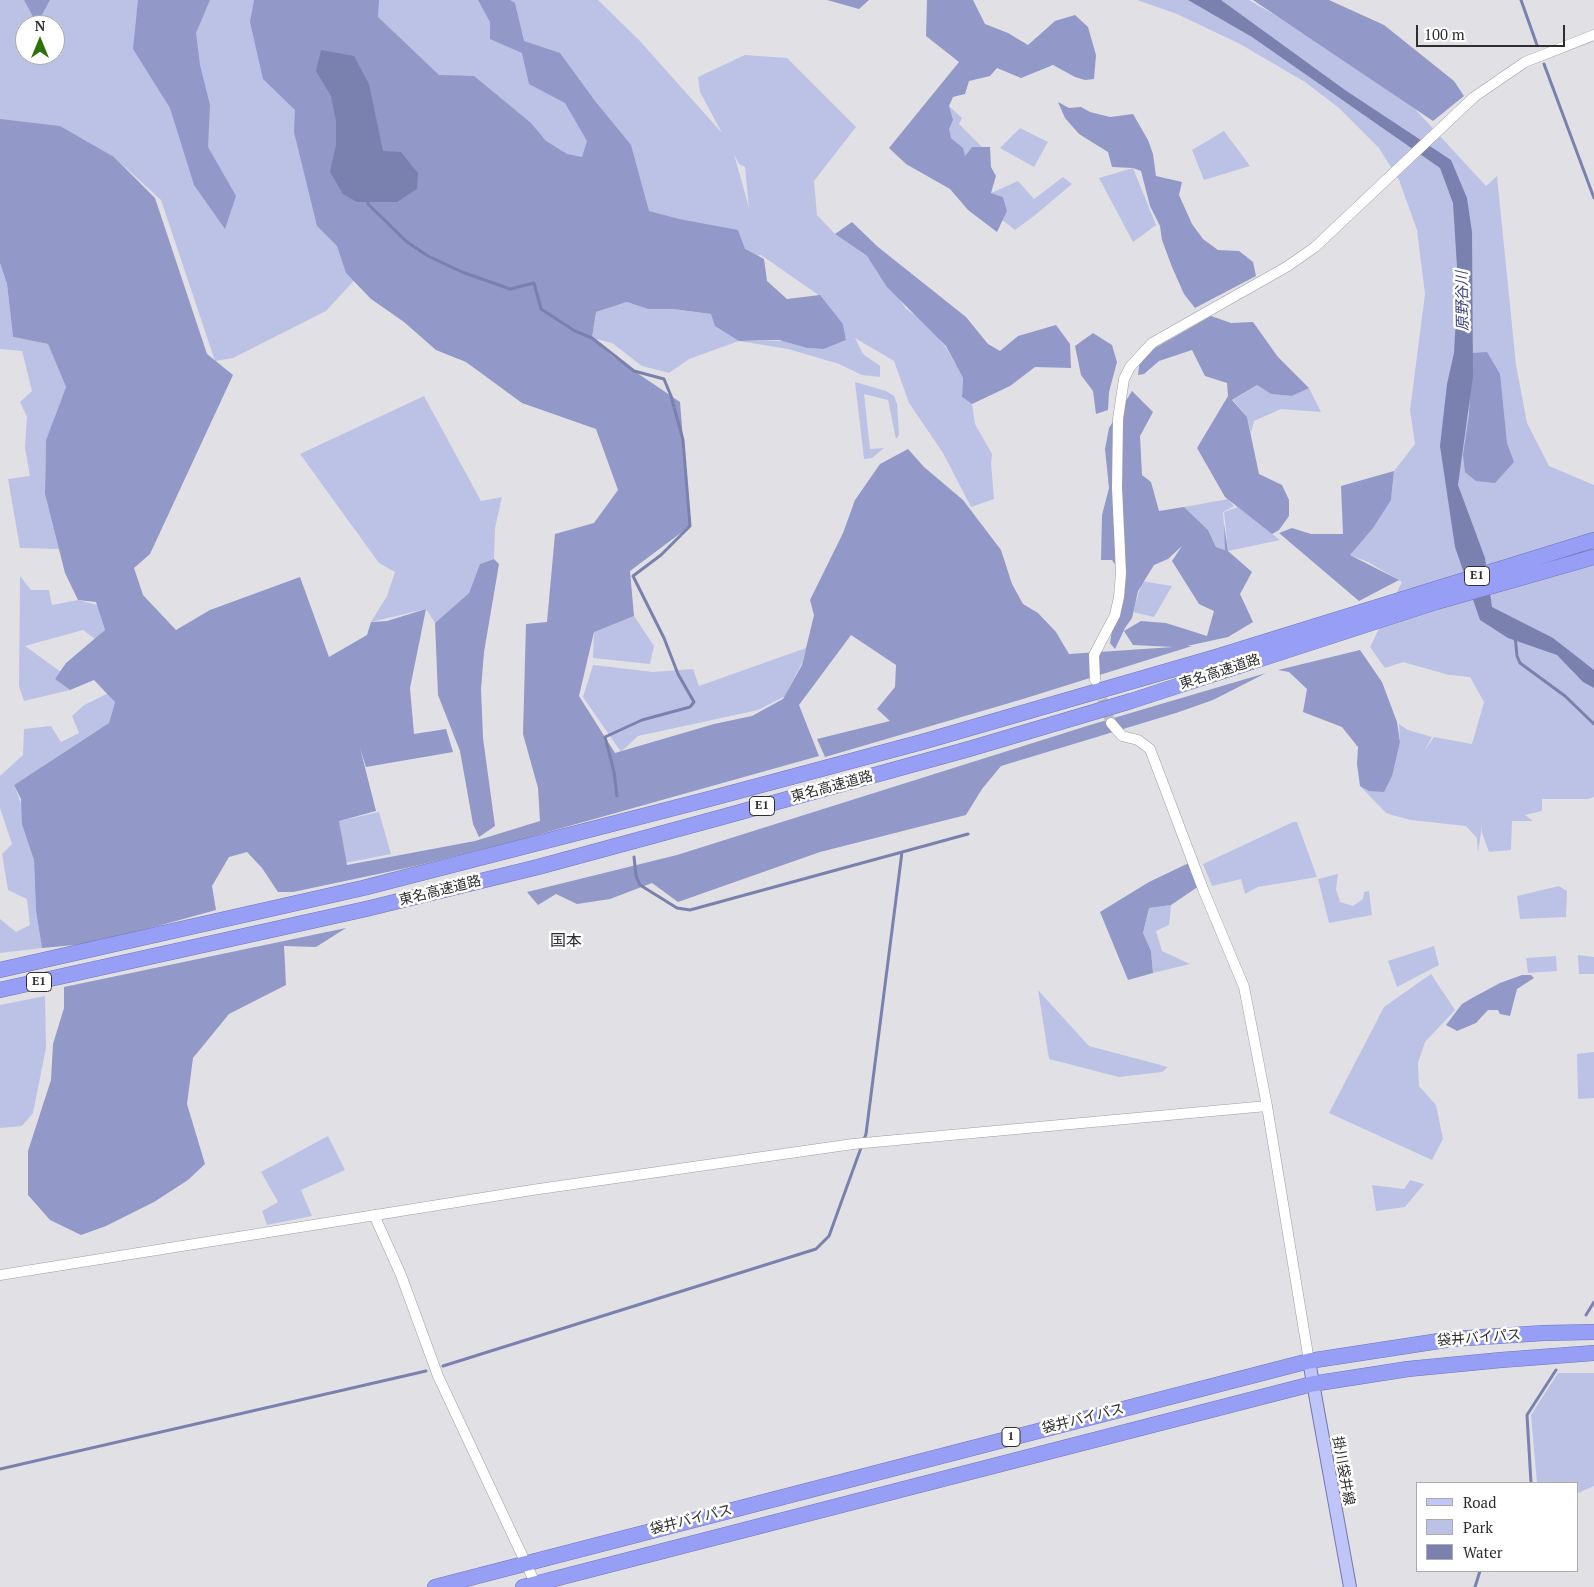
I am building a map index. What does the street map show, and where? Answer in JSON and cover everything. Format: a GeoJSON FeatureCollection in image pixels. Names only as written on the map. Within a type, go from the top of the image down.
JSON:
{"type":"FeatureCollection","features":[{"type":"Feature","properties":{"kind":"highway","name":"東名高速道路"},"geometry":{"type":"LineString","coordinates":[[1523,570],[1594,540]]}},
{"type":"Feature","properties":{"kind":"highway","name":"東名高速道路"},"geometry":{"type":"LineString","coordinates":[[0,970],[363,888],[709,799],[1523,570],[1594,557]]}},
{"type":"Feature","properties":{"kind":"highway","name":"東名高速道路"},"geometry":{"type":"LineString","coordinates":[[0,990],[366,909],[538,867],[714,819],[968,749],[1131,701],[1434,596]]}},
{"type":"Feature","properties":{"kind":"highway","name":"袋井バイパス"},"geometry":{"type":"LineString","coordinates":[[435,1587],[1309,1360],[1443,1340],[1544,1333],[1594,1332]]}},
{"type":"Feature","properties":{"kind":"highway","name":"袋井バイパス"},"geometry":{"type":"LineString","coordinates":[[532,1586],[1312,1384],[1408,1369],[1594,1354]]}},
{"type":"Feature","properties":{"kind":"main road","name":"掛川袋井線"},"geometry":{"type":"LineString","coordinates":[[1309,1360],[1350,1587]]}},
{"type":"Feature","properties":{"kind":"street"},"geometry":{"type":"LineString","coordinates":[[1095,680],[1094,654],[1115,615],[1120,597],[1121,572],[1116,488],[1118,429],[1124,379],[1130,367],[1152,343],[1288,266],[1315,247],[1470,101],[1524,62],[1594,34]]}},
{"type":"Feature","properties":{"kind":"street"},"geometry":{"type":"LineString","coordinates":[[1111,723],[1122,736],[1138,740],[1150,749],[1203,889],[1244,986],[1267,1106],[1309,1360]]}},
{"type":"Feature","properties":{"kind":"street"},"geometry":{"type":"LineString","coordinates":[[0,1275],[374,1215],[863,1143],[1267,1106]]}},
{"type":"Feature","properties":{"kind":"street"},"geometry":{"type":"LineString","coordinates":[[374,1215],[401,1275],[438,1376],[527,1562],[532,1586]]}},
{"type":"Feature","properties":{"kind":"green space"},"geometry":{"type":"Polygon","coordinates":[[[0,0],[598,0],[639,40],[722,133],[700,92],[698,77],[745,55],[787,58],[856,127],[814,181],[817,215],[835,234],[875,262],[906,309],[928,324],[947,349],[963,378],[962,397],[972,404],[975,424],[992,454],[994,499],[971,507],[943,453],[909,403],[894,361],[855,338],[863,354],[880,366],[880,377],[862,375],[839,364],[788,349],[739,341],[784,341],[807,348],[824,349],[846,340],[843,324],[820,296],[761,255],[685,267],[361,273],[326,311],[233,358],[215,361],[161,200],[114,157],[0,154],[0,0]],[[734,154],[749,208],[745,167],[739,164],[734,154]]]}},
{"type":"Feature","properties":{"kind":"green space"},"geometry":{"type":"Polygon","coordinates":[[[1137,0],[1249,0],[1287,22],[1414,108],[1486,186],[1497,176],[1516,365],[1527,423],[1549,466],[1594,485],[1594,797],[1588,799],[1542,799],[1542,811],[1525,815],[1533,821],[1512,821],[1511,850],[1489,852],[1482,833],[1482,826],[1478,853],[1477,838],[1466,826],[1411,820],[1386,813],[1360,786],[1383,792],[1400,743],[1399,724],[1408,730],[1432,737],[1424,751],[1434,737],[1472,744],[1484,702],[1470,677],[1449,675],[1403,662],[1385,668],[1370,647],[1402,582],[1368,562],[1350,555],[1391,500],[1394,471],[1415,444],[1410,410],[1425,294],[1417,230],[1399,180],[1379,148],[1339,108],[1305,82],[1240,44],[1177,14],[1137,0]]]}},
{"type":"Feature","properties":{"kind":"green space"},"geometry":{"type":"Polygon","coordinates":[[[949,106],[962,118],[959,124],[982,147],[972,147],[965,156],[957,143],[951,138],[948,129],[949,106]]]}},
{"type":"Feature","properties":{"kind":"green space"},"geometry":{"type":"Polygon","coordinates":[[[1020,128],[1048,142],[1034,167],[1000,148],[1020,128]]]}},
{"type":"Feature","properties":{"kind":"green space"},"geometry":{"type":"Polygon","coordinates":[[[1224,131],[1250,166],[1204,180],[1192,150],[1224,131]]]}},
{"type":"Feature","properties":{"kind":"green space"},"geometry":{"type":"Polygon","coordinates":[[[1133,168],[1156,225],[1133,242],[1099,178],[1133,168]]]}},
{"type":"Feature","properties":{"kind":"green space"},"geometry":{"type":"Polygon","coordinates":[[[1063,177],[1072,184],[1015,230],[1001,219],[1007,211],[1003,197],[991,193],[1018,181],[1034,199],[1063,177]]]}},
{"type":"Feature","properties":{"kind":"green space"},"geometry":{"type":"Polygon","coordinates":[[[0,263],[7,284],[13,337],[48,344],[66,387],[46,440],[45,494],[59,549],[20,548],[8,479],[30,476],[25,448],[27,417],[20,402],[32,391],[22,351],[0,349],[0,263]]]}},
{"type":"Feature","properties":{"kind":"green space"},"geometry":{"type":"Polygon","coordinates":[[[627,302],[648,309],[673,309],[711,314],[739,341],[689,359],[669,373],[642,366],[612,343],[592,338],[596,312],[627,302]]]}},
{"type":"Feature","properties":{"kind":"green space"},"geometry":{"type":"Polygon","coordinates":[[[855,382],[886,391],[894,396],[897,404],[899,435],[896,439],[888,400],[864,394],[870,449],[884,448],[872,458],[864,459],[855,382]]]}},
{"type":"Feature","properties":{"kind":"green space"},"geometry":{"type":"Polygon","coordinates":[[[1257,385],[1271,394],[1292,396],[1309,388],[1321,412],[1281,409],[1254,421],[1251,433],[1247,417],[1233,400],[1257,385]]]}},
{"type":"Feature","properties":{"kind":"green space"},"geometry":{"type":"Polygon","coordinates":[[[424,396],[481,501],[502,497],[495,528],[494,559],[480,564],[469,593],[435,623],[426,609],[371,622],[387,596],[395,572],[379,563],[300,454],[424,396]]]}},
{"type":"Feature","properties":{"kind":"green space"},"geometry":{"type":"Polygon","coordinates":[[[1228,499],[1234,506],[1223,512],[1226,550],[1216,547],[1208,530],[1184,507],[1228,499]]]}},
{"type":"Feature","properties":{"kind":"green space"},"geometry":{"type":"Polygon","coordinates":[[[1238,507],[1280,540],[1228,551],[1224,512],[1238,507]]]}},
{"type":"Feature","properties":{"kind":"green space"},"geometry":{"type":"Polygon","coordinates":[[[20,576],[31,590],[49,590],[52,605],[78,600],[97,605],[105,630],[95,639],[83,630],[25,646],[61,672],[55,679],[70,690],[24,701],[19,686],[20,576]]]}},
{"type":"Feature","properties":{"kind":"green space"},"geometry":{"type":"Polygon","coordinates":[[[1142,581],[1172,586],[1154,617],[1133,612],[1142,581]]]}},
{"type":"Feature","properties":{"kind":"green space"},"geometry":{"type":"Polygon","coordinates":[[[634,616],[654,646],[650,664],[593,658],[594,631],[634,616]]]}},
{"type":"Feature","properties":{"kind":"green space"},"geometry":{"type":"Polygon","coordinates":[[[806,648],[802,663],[785,696],[758,710],[638,736],[621,752],[583,697],[593,665],[653,672],[693,669],[699,686],[806,648]]]}},
{"type":"Feature","properties":{"kind":"green space"},"geometry":{"type":"Polygon","coordinates":[[[109,693],[115,702],[109,723],[14,785],[21,803],[34,860],[36,911],[42,948],[0,953],[0,919],[16,932],[30,925],[27,899],[8,890],[2,854],[12,844],[0,808],[0,776],[23,755],[24,729],[51,726],[61,742],[79,733],[72,716],[84,705],[109,693]]]}},
{"type":"Feature","properties":{"kind":"green space"},"geometry":{"type":"Polygon","coordinates":[[[379,812],[391,854],[345,863],[339,821],[379,812]]]}},
{"type":"Feature","properties":{"kind":"green space"},"geometry":{"type":"Polygon","coordinates":[[[1293,822],[1297,822],[1317,877],[1258,887],[1245,894],[1241,879],[1212,886],[1203,864],[1293,822]]]}},
{"type":"Feature","properties":{"kind":"green space"},"geometry":{"type":"Polygon","coordinates":[[[1338,874],[1336,889],[1340,902],[1353,906],[1363,899],[1364,892],[1369,891],[1372,915],[1329,923],[1318,879],[1338,874]]]}},
{"type":"Feature","properties":{"kind":"green space"},"geometry":{"type":"Polygon","coordinates":[[[1559,886],[1567,891],[1566,917],[1520,919],[1517,896],[1559,886]]]}},
{"type":"Feature","properties":{"kind":"green space"},"geometry":{"type":"Polygon","coordinates":[[[1171,905],[1169,925],[1156,931],[1162,951],[1190,964],[1153,973],[1151,951],[1143,933],[1149,908],[1171,905]]]}},
{"type":"Feature","properties":{"kind":"green space"},"geometry":{"type":"Polygon","coordinates":[[[1434,946],[1439,965],[1397,987],[1388,961],[1434,946]]]}},
{"type":"Feature","properties":{"kind":"green space"},"geometry":{"type":"Polygon","coordinates":[[[1578,955],[1594,957],[1594,974],[1579,974],[1578,955]]]}},
{"type":"Feature","properties":{"kind":"green space"},"geometry":{"type":"Polygon","coordinates":[[[1556,956],[1557,971],[1528,973],[1526,958],[1556,956]]]}},
{"type":"Feature","properties":{"kind":"green space"},"geometry":{"type":"Polygon","coordinates":[[[1431,974],[1455,1010],[1425,1042],[1418,1063],[1419,1086],[1436,1105],[1443,1139],[1432,1160],[1329,1113],[1384,1007],[1431,974]]]}},
{"type":"Feature","properties":{"kind":"green space"},"geometry":{"type":"Polygon","coordinates":[[[1038,990],[1089,1046],[1168,1067],[1162,1072],[1119,1077],[1049,1059],[1038,990]]]}},
{"type":"Feature","properties":{"kind":"green space"},"geometry":{"type":"Polygon","coordinates":[[[45,996],[46,1048],[33,1113],[22,1126],[0,1128],[0,1005],[45,996]]]}},
{"type":"Feature","properties":{"kind":"green space"},"geometry":{"type":"Polygon","coordinates":[[[1594,1052],[1594,1098],[1578,1099],[1577,1054],[1594,1052]]]}},
{"type":"Feature","properties":{"kind":"green space"},"geometry":{"type":"Polygon","coordinates":[[[328,1136],[345,1170],[301,1190],[312,1216],[267,1225],[262,1211],[278,1202],[261,1172],[328,1136]]]}},
{"type":"Feature","properties":{"kind":"green space"},"geometry":{"type":"Polygon","coordinates":[[[1410,1180],[1424,1184],[1405,1207],[1376,1211],[1372,1185],[1404,1189],[1410,1180]]]}},
{"type":"Feature","properties":{"kind":"green space"},"geometry":{"type":"Polygon","coordinates":[[[1558,1373],[1594,1373],[1594,1486],[1579,1493],[1579,1482],[1537,1482],[1531,1415],[1558,1373]]]}},
{"type":"Feature","properties":{"kind":"shaded area"},"geometry":{"type":"Polygon","coordinates":[[[24,0],[50,0],[42,15],[32,15],[24,0]]]}},
{"type":"Feature","properties":{"kind":"shaded area"},"geometry":{"type":"Polygon","coordinates":[[[138,0],[210,0],[196,33],[200,65],[210,105],[208,147],[236,196],[225,229],[194,185],[170,108],[133,49],[138,0]]]}},
{"type":"Feature","properties":{"kind":"shaded area"},"geometry":{"type":"Polygon","coordinates":[[[254,0],[379,0],[378,17],[439,75],[474,76],[531,123],[546,141],[567,154],[582,157],[587,141],[565,103],[529,84],[522,53],[490,39],[490,22],[478,0],[510,0],[515,3],[524,41],[560,53],[595,101],[631,145],[649,211],[679,219],[738,230],[745,249],[764,259],[767,281],[787,299],[820,295],[843,324],[846,340],[824,349],[807,348],[779,340],[739,341],[715,326],[711,314],[673,309],[648,309],[627,302],[596,312],[592,338],[612,356],[680,402],[690,526],[630,571],[634,616],[594,632],[579,696],[615,753],[714,724],[752,716],[783,699],[802,665],[814,615],[810,600],[843,533],[855,500],[880,464],[908,449],[924,467],[963,500],[1001,550],[1012,584],[1023,604],[1038,613],[1056,632],[1069,654],[1173,647],[1133,645],[1124,631],[1141,621],[1166,623],[1207,636],[1214,611],[1199,604],[1172,561],[1182,546],[1168,559],[1154,565],[1138,591],[1132,618],[1125,628],[1115,649],[1110,643],[1121,573],[1112,560],[1101,560],[1102,515],[1109,488],[1105,449],[1109,428],[1132,391],[1153,412],[1140,436],[1142,475],[1151,482],[1159,511],[1184,507],[1208,530],[1216,547],[1225,550],[1224,524],[1228,551],[1252,572],[1240,594],[1253,622],[1228,637],[1187,646],[1192,646],[1023,699],[825,757],[817,739],[890,721],[877,709],[895,687],[896,665],[851,635],[799,705],[819,756],[512,842],[411,867],[293,892],[278,892],[262,868],[247,852],[229,857],[212,886],[216,910],[96,943],[42,948],[36,911],[34,860],[22,824],[21,799],[14,785],[109,723],[115,702],[94,680],[70,690],[55,679],[66,663],[105,630],[96,602],[78,600],[65,573],[45,494],[46,440],[66,387],[48,344],[13,337],[7,284],[0,263],[0,119],[60,126],[114,157],[155,198],[207,354],[233,375],[150,554],[134,568],[143,595],[176,630],[210,610],[300,577],[329,657],[367,635],[371,622],[387,621],[426,609],[410,688],[414,734],[446,729],[453,752],[366,767],[360,748],[376,811],[339,821],[347,865],[475,841],[540,821],[538,788],[523,734],[526,624],[547,622],[555,534],[594,523],[618,490],[596,429],[522,403],[466,362],[436,350],[404,322],[371,299],[346,273],[337,246],[317,226],[294,132],[295,110],[263,79],[250,22],[254,0]]]}},
{"type":"Feature","properties":{"kind":"shaded area"},"geometry":{"type":"Polygon","coordinates":[[[827,0],[869,0],[859,9],[827,0]]]}},
{"type":"Feature","properties":{"kind":"shaded area"},"geometry":{"type":"Polygon","coordinates":[[[927,0],[973,0],[985,24],[1008,33],[1028,45],[1055,21],[1075,15],[1088,27],[1096,55],[1094,79],[1085,80],[1075,77],[1053,65],[1021,78],[997,68],[990,76],[969,81],[965,94],[953,97],[949,106],[953,120],[949,129],[951,138],[963,148],[965,156],[972,147],[990,147],[991,167],[996,176],[991,193],[1003,197],[1007,211],[997,232],[968,210],[950,189],[906,164],[889,148],[959,62],[926,36],[927,0]]]}},
{"type":"Feature","properties":{"kind":"shaded area"},"geometry":{"type":"Polygon","coordinates":[[[1253,0],[1329,0],[1384,25],[1454,81],[1464,96],[1433,121],[1253,0]]]}},
{"type":"Feature","properties":{"kind":"shaded area"},"geometry":{"type":"Polygon","coordinates":[[[1058,102],[1069,108],[1081,107],[1090,112],[1110,117],[1133,114],[1148,140],[1153,154],[1156,176],[1182,182],[1179,195],[1192,224],[1203,239],[1218,250],[1239,251],[1253,262],[1256,276],[1195,308],[1184,294],[1172,267],[1162,240],[1160,226],[1150,206],[1141,171],[1133,168],[1112,167],[1108,152],[1079,134],[1065,118],[1058,102]]]}},
{"type":"Feature","properties":{"kind":"shaded area"},"geometry":{"type":"Polygon","coordinates":[[[852,222],[878,247],[966,317],[988,344],[1000,351],[1018,336],[1056,325],[1070,344],[1071,368],[1035,367],[1010,386],[972,404],[962,397],[963,378],[946,346],[887,287],[867,256],[835,234],[852,222]]]}},
{"type":"Feature","properties":{"kind":"shaded area"},"geometry":{"type":"Polygon","coordinates":[[[1211,316],[1231,323],[1253,322],[1278,357],[1309,388],[1292,396],[1271,394],[1257,385],[1232,400],[1247,417],[1259,474],[1282,485],[1289,500],[1289,516],[1279,530],[1272,534],[1225,497],[1197,448],[1228,396],[1227,383],[1205,376],[1192,350],[1159,361],[1144,374],[1138,375],[1140,359],[1155,348],[1211,316]]]}},
{"type":"Feature","properties":{"kind":"shaded area"},"geometry":{"type":"Polygon","coordinates":[[[1093,333],[1112,345],[1117,362],[1109,392],[1108,410],[1096,414],[1093,391],[1081,375],[1075,346],[1093,333]]]}},
{"type":"Feature","properties":{"kind":"shaded area"},"geometry":{"type":"Polygon","coordinates":[[[1487,352],[1500,374],[1507,443],[1514,462],[1495,483],[1476,481],[1465,472],[1463,455],[1469,415],[1472,353],[1487,352]]]}},
{"type":"Feature","properties":{"kind":"shaded area"},"geometry":{"type":"Polygon","coordinates":[[[1394,471],[1391,500],[1373,528],[1350,555],[1399,580],[1359,601],[1279,533],[1292,528],[1311,534],[1343,534],[1341,486],[1394,471]]]}},
{"type":"Feature","properties":{"kind":"shaded area"},"geometry":{"type":"Polygon","coordinates":[[[494,559],[499,564],[484,652],[481,689],[483,738],[495,826],[479,837],[473,824],[460,751],[438,695],[435,623],[469,593],[480,564],[494,559]]]}},
{"type":"Feature","properties":{"kind":"shaded area"},"geometry":{"type":"Polygon","coordinates":[[[1360,650],[1382,682],[1397,722],[1400,742],[1392,776],[1384,792],[1369,791],[1360,786],[1357,764],[1358,747],[1342,727],[1303,712],[1307,689],[1289,672],[1278,670],[1360,650]]]}},
{"type":"Feature","properties":{"kind":"shaded area"},"geometry":{"type":"Polygon","coordinates":[[[1266,673],[1213,700],[1176,713],[1001,766],[982,789],[966,815],[820,852],[678,902],[652,883],[610,899],[577,904],[556,894],[538,905],[527,892],[677,855],[1090,725],[1266,673]]]}},
{"type":"Feature","properties":{"kind":"shaded area"},"geometry":{"type":"Polygon","coordinates":[[[1193,861],[1199,886],[1171,905],[1149,908],[1143,933],[1151,951],[1153,973],[1128,980],[1100,912],[1149,882],[1193,861]]]}},
{"type":"Feature","properties":{"kind":"shaded area"},"geometry":{"type":"Polygon","coordinates":[[[346,928],[316,947],[284,946],[286,985],[229,1014],[193,1058],[187,1104],[205,1164],[188,1180],[154,1202],[106,1226],[81,1235],[50,1220],[28,1195],[28,1151],[51,1080],[53,1044],[64,1008],[64,987],[346,928]]]}},
{"type":"Feature","properties":{"kind":"shaded area"},"geometry":{"type":"Polygon","coordinates":[[[1522,975],[1531,975],[1534,978],[1517,989],[1510,1016],[1500,1014],[1498,1010],[1488,1010],[1476,1023],[1457,1031],[1446,1025],[1462,1004],[1500,983],[1522,975]]]}},
{"type":"Feature","properties":{"kind":"water","name":"原野谷川"},"geometry":{"type":"Polygon","coordinates":[[[1188,0],[1221,0],[1345,90],[1451,160],[1467,198],[1472,232],[1473,376],[1458,485],[1485,558],[1492,607],[1553,638],[1594,670],[1594,688],[1583,682],[1557,655],[1508,638],[1480,620],[1455,547],[1440,446],[1447,384],[1454,353],[1458,283],[1453,203],[1440,168],[1252,37],[1188,0]]]}},
{"type":"Feature","properties":{"kind":"water"},"geometry":{"type":"Polygon","coordinates":[[[321,50],[354,56],[369,84],[383,151],[401,152],[418,173],[417,189],[397,202],[357,202],[343,194],[330,172],[336,145],[336,121],[331,96],[316,71],[321,50]]]}},
{"type":"Feature","properties":{"kind":"waterway"},"geometry":{"type":"LineString","coordinates":[[1521,0],[1537,45]]}},
{"type":"Feature","properties":{"kind":"waterway"},"geometry":{"type":"LineString","coordinates":[[1544,64],[1594,198]]}},
{"type":"Feature","properties":{"kind":"waterway"},"geometry":{"type":"LineString","coordinates":[[367,199],[368,204],[407,242],[428,256],[462,272],[510,289],[534,283],[541,309],[575,331],[592,338],[634,371],[664,379],[671,396],[683,440],[690,526],[661,555],[633,576],[664,638],[678,674],[694,702],[690,707],[642,720],[605,737],[614,772],[617,796]]}},
{"type":"Feature","properties":{"kind":"waterway"},"geometry":{"type":"LineString","coordinates":[[1515,636],[1517,656],[1520,663],[1565,696],[1594,724]]}},
{"type":"Feature","properties":{"kind":"waterway"},"geometry":{"type":"LineString","coordinates":[[634,857],[636,876],[640,885],[677,908],[690,910],[968,834]]}},
{"type":"Feature","properties":{"kind":"waterway"},"geometry":{"type":"LineString","coordinates":[[443,1366],[816,1249],[829,1236],[866,1134],[902,852]]}},
{"type":"Feature","properties":{"kind":"waterway"},"geometry":{"type":"LineString","coordinates":[[1586,1315],[1594,1302]]}},
{"type":"Feature","properties":{"kind":"waterway"},"geometry":{"type":"LineString","coordinates":[[1531,1482],[1527,1415],[1556,1370]]}},
{"type":"Feature","properties":{"kind":"waterway"},"geometry":{"type":"LineString","coordinates":[[0,1469],[426,1371]]}},
{"type":"Feature","properties":{"kind":"waterway"},"geometry":{"type":"LineString","coordinates":[[1475,1587],[1480,1572]]}},
{"type":"Feature","properties":{"kind":"tunnel"},"geometry":{"type":"LineString","coordinates":[[1097,685],[1111,723]]}},
{"type":"Feature","properties":{"kind":"district","name":"国本"},"geometry":{"type":"Point","coordinates":[566,941]}}]}
